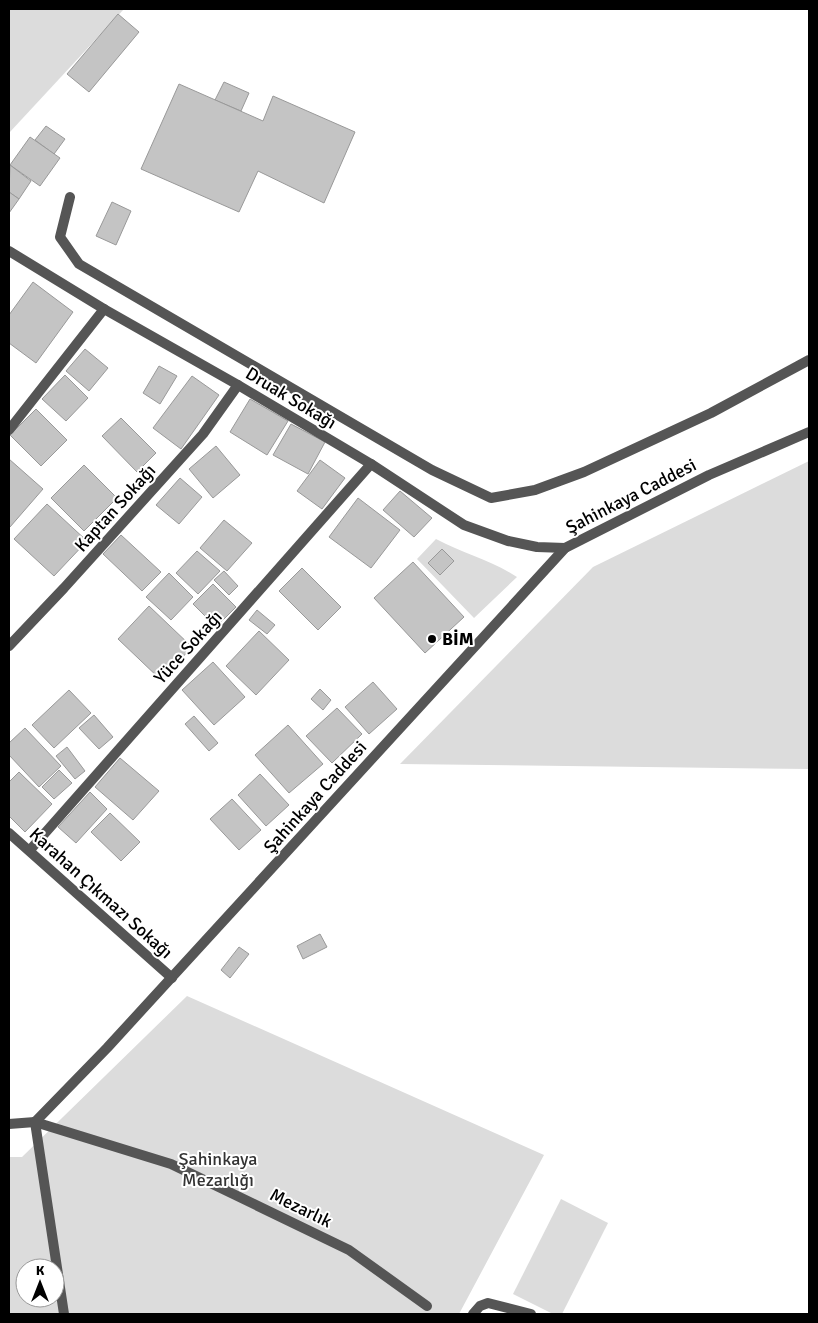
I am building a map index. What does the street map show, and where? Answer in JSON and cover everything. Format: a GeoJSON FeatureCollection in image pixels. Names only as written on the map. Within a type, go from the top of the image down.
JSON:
{"type":"FeatureCollection","features":[{"type":"Feature","properties":{"kind":"street"},"geometry":{"type":"LineString","coordinates":[[70,197],[60,237],[79,264],[432,470],[491,498],[535,490],[584,472],[711,414],[809,360]]}},
{"type":"Feature","properties":{"kind":"street","name":"Druak Sokağı"},"geometry":{"type":"LineString","coordinates":[[9,251],[104,310],[238,385],[371,464],[464,525],[508,541],[537,547],[565,548]]}},
{"type":"Feature","properties":{"kind":"street"},"geometry":{"type":"LineString","coordinates":[[9,430],[104,310]]}},
{"type":"Feature","properties":{"kind":"street","name":"Kaptan Sokağı"},"geometry":{"type":"LineString","coordinates":[[9,646],[203,434],[238,385]]}},
{"type":"Feature","properties":{"kind":"street","name":"Şahinkaya Caddesi"},"geometry":{"type":"LineString","coordinates":[[35,1122],[172,978],[565,548],[710,475],[809,432]]}},
{"type":"Feature","properties":{"kind":"street","name":"Yüce Sokağı"},"geometry":{"type":"LineString","coordinates":[[30,850],[371,464]]}},
{"type":"Feature","properties":{"kind":"street","name":"Karahan Çıkmazı Sokağı"},"geometry":{"type":"LineString","coordinates":[[9,833],[172,978]]}},
{"type":"Feature","properties":{"kind":"street"},"geometry":{"type":"LineString","coordinates":[[9,1124],[35,1122],[64,1314]]}},
{"type":"Feature","properties":{"kind":"street","name":"Mezarlık"},"geometry":{"type":"LineString","coordinates":[[35,1122],[171,1164],[348,1250],[428,1306]]}},
{"type":"Feature","properties":{"kind":"street"},"geometry":{"type":"LineString","coordinates":[[472,1314],[480,1306],[488,1303],[531,1314]]}},
{"type":"Feature","properties":{"kind":"green space"},"geometry":{"type":"Polygon","coordinates":[[[9,9],[124,9],[9,133],[9,9]]]}},
{"type":"Feature","properties":{"kind":"green space"},"geometry":{"type":"Polygon","coordinates":[[[809,461],[809,769],[400,764],[593,567],[809,461]]]}},
{"type":"Feature","properties":{"kind":"green space"},"geometry":{"type":"Polygon","coordinates":[[[436,539],[517,577],[474,618],[417,559],[436,539]]]}},
{"type":"Feature","properties":{"kind":"green space","name":"Şahinkaya Mezarlığı"},"geometry":{"type":"Polygon","coordinates":[[[187,996],[544,1155],[459,1314],[9,1314],[9,1157],[22,1157],[187,996]]]}},
{"type":"Feature","properties":{"kind":"green space"},"geometry":{"type":"Polygon","coordinates":[[[561,1199],[608,1223],[562,1314],[553,1314],[513,1294],[561,1199]]]}},
{"type":"Feature","properties":{"kind":"building"},"geometry":{"type":"Polygon","coordinates":[[[118,14],[139,32],[89,92],[67,74],[118,14]]]}},
{"type":"Feature","properties":{"kind":"building"},"geometry":{"type":"Polygon","coordinates":[[[224,82],[249,93],[241,111],[215,100],[224,82]]]}},
{"type":"Feature","properties":{"kind":"building"},"geometry":{"type":"Polygon","coordinates":[[[179,84],[263,121],[273,96],[355,132],[324,203],[258,171],[239,212],[141,169],[179,84]]]}},
{"type":"Feature","properties":{"kind":"building"},"geometry":{"type":"Polygon","coordinates":[[[46,126],[65,139],[54,154],[35,140],[46,126]]]}},
{"type":"Feature","properties":{"kind":"building"},"geometry":{"type":"Polygon","coordinates":[[[30,137],[60,158],[40,186],[10,165],[30,137]]]}},
{"type":"Feature","properties":{"kind":"building"},"geometry":{"type":"Polygon","coordinates":[[[10,165],[31,181],[19,199],[9,192],[10,165]]]}},
{"type":"Feature","properties":{"kind":"building"},"geometry":{"type":"Polygon","coordinates":[[[9,192],[19,199],[9,213],[9,192]]]}},
{"type":"Feature","properties":{"kind":"building"},"geometry":{"type":"Polygon","coordinates":[[[112,202],[131,211],[116,245],[96,236],[112,202]]]}},
{"type":"Feature","properties":{"kind":"building"},"geometry":{"type":"Polygon","coordinates":[[[33,282],[73,312],[36,363],[9,343],[9,315],[33,282]]]}},
{"type":"Feature","properties":{"kind":"building"},"geometry":{"type":"Polygon","coordinates":[[[85,349],[108,368],[89,391],[66,371],[85,349]]]}},
{"type":"Feature","properties":{"kind":"building"},"geometry":{"type":"Polygon","coordinates":[[[159,366],[177,376],[160,404],[143,393],[159,366]]]}},
{"type":"Feature","properties":{"kind":"building"},"geometry":{"type":"Polygon","coordinates":[[[65,375],[88,398],[66,421],[42,399],[65,375]]]}},
{"type":"Feature","properties":{"kind":"building"},"geometry":{"type":"Polygon","coordinates":[[[192,376],[219,395],[181,449],[153,428],[192,376]]]}},
{"type":"Feature","properties":{"kind":"building"},"geometry":{"type":"Polygon","coordinates":[[[250,399],[288,421],[267,455],[230,432],[250,399]]]}},
{"type":"Feature","properties":{"kind":"building"},"geometry":{"type":"Polygon","coordinates":[[[36,409],[67,440],[41,466],[10,435],[36,409]]]}},
{"type":"Feature","properties":{"kind":"building"},"geometry":{"type":"Polygon","coordinates":[[[121,418],[156,453],[137,472],[102,436],[121,418]]]}},
{"type":"Feature","properties":{"kind":"building"},"geometry":{"type":"Polygon","coordinates":[[[291,424],[325,442],[308,474],[273,455],[291,424]]]}},
{"type":"Feature","properties":{"kind":"building"},"geometry":{"type":"Polygon","coordinates":[[[216,446],[240,475],[213,498],[189,469],[216,446]]]}},
{"type":"Feature","properties":{"kind":"building"},"geometry":{"type":"Polygon","coordinates":[[[9,459],[43,489],[10,527],[9,526],[9,459]]]}},
{"type":"Feature","properties":{"kind":"building"},"geometry":{"type":"Polygon","coordinates":[[[320,460],[345,478],[322,509],[297,491],[320,460]]]}},
{"type":"Feature","properties":{"kind":"building"},"geometry":{"type":"Polygon","coordinates":[[[84,465],[117,498],[84,531],[51,498],[84,465]]]}},
{"type":"Feature","properties":{"kind":"building"},"geometry":{"type":"Polygon","coordinates":[[[180,478],[202,497],[179,524],[156,505],[180,478]]]}},
{"type":"Feature","properties":{"kind":"building"},"geometry":{"type":"Polygon","coordinates":[[[400,491],[432,518],[414,537],[383,510],[400,491]]]}},
{"type":"Feature","properties":{"kind":"building"},"geometry":{"type":"Polygon","coordinates":[[[358,498],[400,530],[371,568],[329,537],[358,498]]]}},
{"type":"Feature","properties":{"kind":"building"},"geometry":{"type":"Polygon","coordinates":[[[47,504],[87,541],[54,576],[14,539],[47,504]]]}},
{"type":"Feature","properties":{"kind":"building"},"geometry":{"type":"Polygon","coordinates":[[[224,520],[252,543],[227,571],[200,548],[224,520]]]}},
{"type":"Feature","properties":{"kind":"building"},"geometry":{"type":"Polygon","coordinates":[[[121,535],[161,572],[142,591],[103,554],[121,535]]]}},
{"type":"Feature","properties":{"kind":"building"},"geometry":{"type":"Polygon","coordinates":[[[442,549],[454,561],[440,575],[428,563],[442,549]]]}},
{"type":"Feature","properties":{"kind":"building"},"geometry":{"type":"Polygon","coordinates":[[[197,551],[220,571],[198,594],[176,573],[197,551]]]}},
{"type":"Feature","properties":{"kind":"building"},"geometry":{"type":"Polygon","coordinates":[[[413,562],[464,617],[425,653],[374,598],[413,562]]]}},
{"type":"Feature","properties":{"kind":"building"},"geometry":{"type":"Polygon","coordinates":[[[302,568],[341,607],[318,630],[279,591],[302,568]]]}},
{"type":"Feature","properties":{"kind":"building"},"geometry":{"type":"Polygon","coordinates":[[[224,571],[238,586],[229,595],[214,580],[224,571]]]}},
{"type":"Feature","properties":{"kind":"building"},"geometry":{"type":"Polygon","coordinates":[[[169,573],[193,597],[171,620],[146,597],[169,573]]]}},
{"type":"Feature","properties":{"kind":"building"},"geometry":{"type":"Polygon","coordinates":[[[213,584],[236,607],[216,627],[193,604],[213,584]]]}},
{"type":"Feature","properties":{"kind":"building"},"geometry":{"type":"Polygon","coordinates":[[[149,606],[192,647],[161,680],[118,639],[149,606]]]}},
{"type":"Feature","properties":{"kind":"building"},"geometry":{"type":"Polygon","coordinates":[[[257,610],[275,625],[267,634],[249,620],[257,610]]]}},
{"type":"Feature","properties":{"kind":"building"},"geometry":{"type":"Polygon","coordinates":[[[259,631],[289,660],[256,695],[226,666],[259,631]]]}},
{"type":"Feature","properties":{"kind":"building"},"geometry":{"type":"Polygon","coordinates":[[[213,662],[245,697],[214,725],[182,690],[213,662]]]}},
{"type":"Feature","properties":{"kind":"building"},"geometry":{"type":"Polygon","coordinates":[[[373,682],[397,709],[369,734],[345,707],[373,682]]]}},
{"type":"Feature","properties":{"kind":"building"},"geometry":{"type":"Polygon","coordinates":[[[320,689],[331,700],[323,710],[311,699],[320,689]]]}},
{"type":"Feature","properties":{"kind":"building"},"geometry":{"type":"Polygon","coordinates":[[[69,690],[91,713],[54,748],[32,725],[69,690]]]}},
{"type":"Feature","properties":{"kind":"building"},"geometry":{"type":"Polygon","coordinates":[[[337,708],[362,734],[332,763],[306,736],[337,708]]]}},
{"type":"Feature","properties":{"kind":"building"},"geometry":{"type":"Polygon","coordinates":[[[94,715],[113,737],[99,749],[79,728],[94,715]]]}},
{"type":"Feature","properties":{"kind":"building"},"geometry":{"type":"Polygon","coordinates":[[[194,716],[218,743],[209,751],[185,724],[194,716]]]}},
{"type":"Feature","properties":{"kind":"building"},"geometry":{"type":"Polygon","coordinates":[[[288,725],[323,764],[289,793],[255,755],[288,725]]]}},
{"type":"Feature","properties":{"kind":"building"},"geometry":{"type":"Polygon","coordinates":[[[25,728],[61,766],[39,787],[9,755],[9,743],[25,728]]]}},
{"type":"Feature","properties":{"kind":"building"},"geometry":{"type":"Polygon","coordinates":[[[67,747],[85,771],[75,779],[56,756],[67,747]]]}},
{"type":"Feature","properties":{"kind":"building"},"geometry":{"type":"Polygon","coordinates":[[[120,758],[159,791],[133,820],[95,787],[120,758]]]}},
{"type":"Feature","properties":{"kind":"building"},"geometry":{"type":"Polygon","coordinates":[[[59,770],[72,783],[54,799],[42,787],[59,770]]]}},
{"type":"Feature","properties":{"kind":"building"},"geometry":{"type":"Polygon","coordinates":[[[19,772],[52,804],[25,832],[9,816],[9,782],[19,772]]]}},
{"type":"Feature","properties":{"kind":"building"},"geometry":{"type":"Polygon","coordinates":[[[260,774],[289,805],[266,826],[238,795],[260,774]]]}},
{"type":"Feature","properties":{"kind":"building"},"geometry":{"type":"Polygon","coordinates":[[[90,792],[107,809],[76,843],[58,827],[90,792]]]}},
{"type":"Feature","properties":{"kind":"building"},"geometry":{"type":"Polygon","coordinates":[[[232,799],[261,830],[239,850],[210,819],[232,799]]]}},
{"type":"Feature","properties":{"kind":"building"},"geometry":{"type":"Polygon","coordinates":[[[110,813],[140,842],[121,861],[91,832],[110,813]]]}},
{"type":"Feature","properties":{"kind":"building"},"geometry":{"type":"Polygon","coordinates":[[[320,934],[327,947],[303,959],[297,946],[320,934]]]}},
{"type":"Feature","properties":{"kind":"building"},"geometry":{"type":"Polygon","coordinates":[[[239,947],[249,954],[230,978],[221,970],[239,947]]]}},
{"type":"Feature","properties":{"kind":"place","name":"BİM"},"geometry":{"type":"Point","coordinates":[432,639]}}]}
